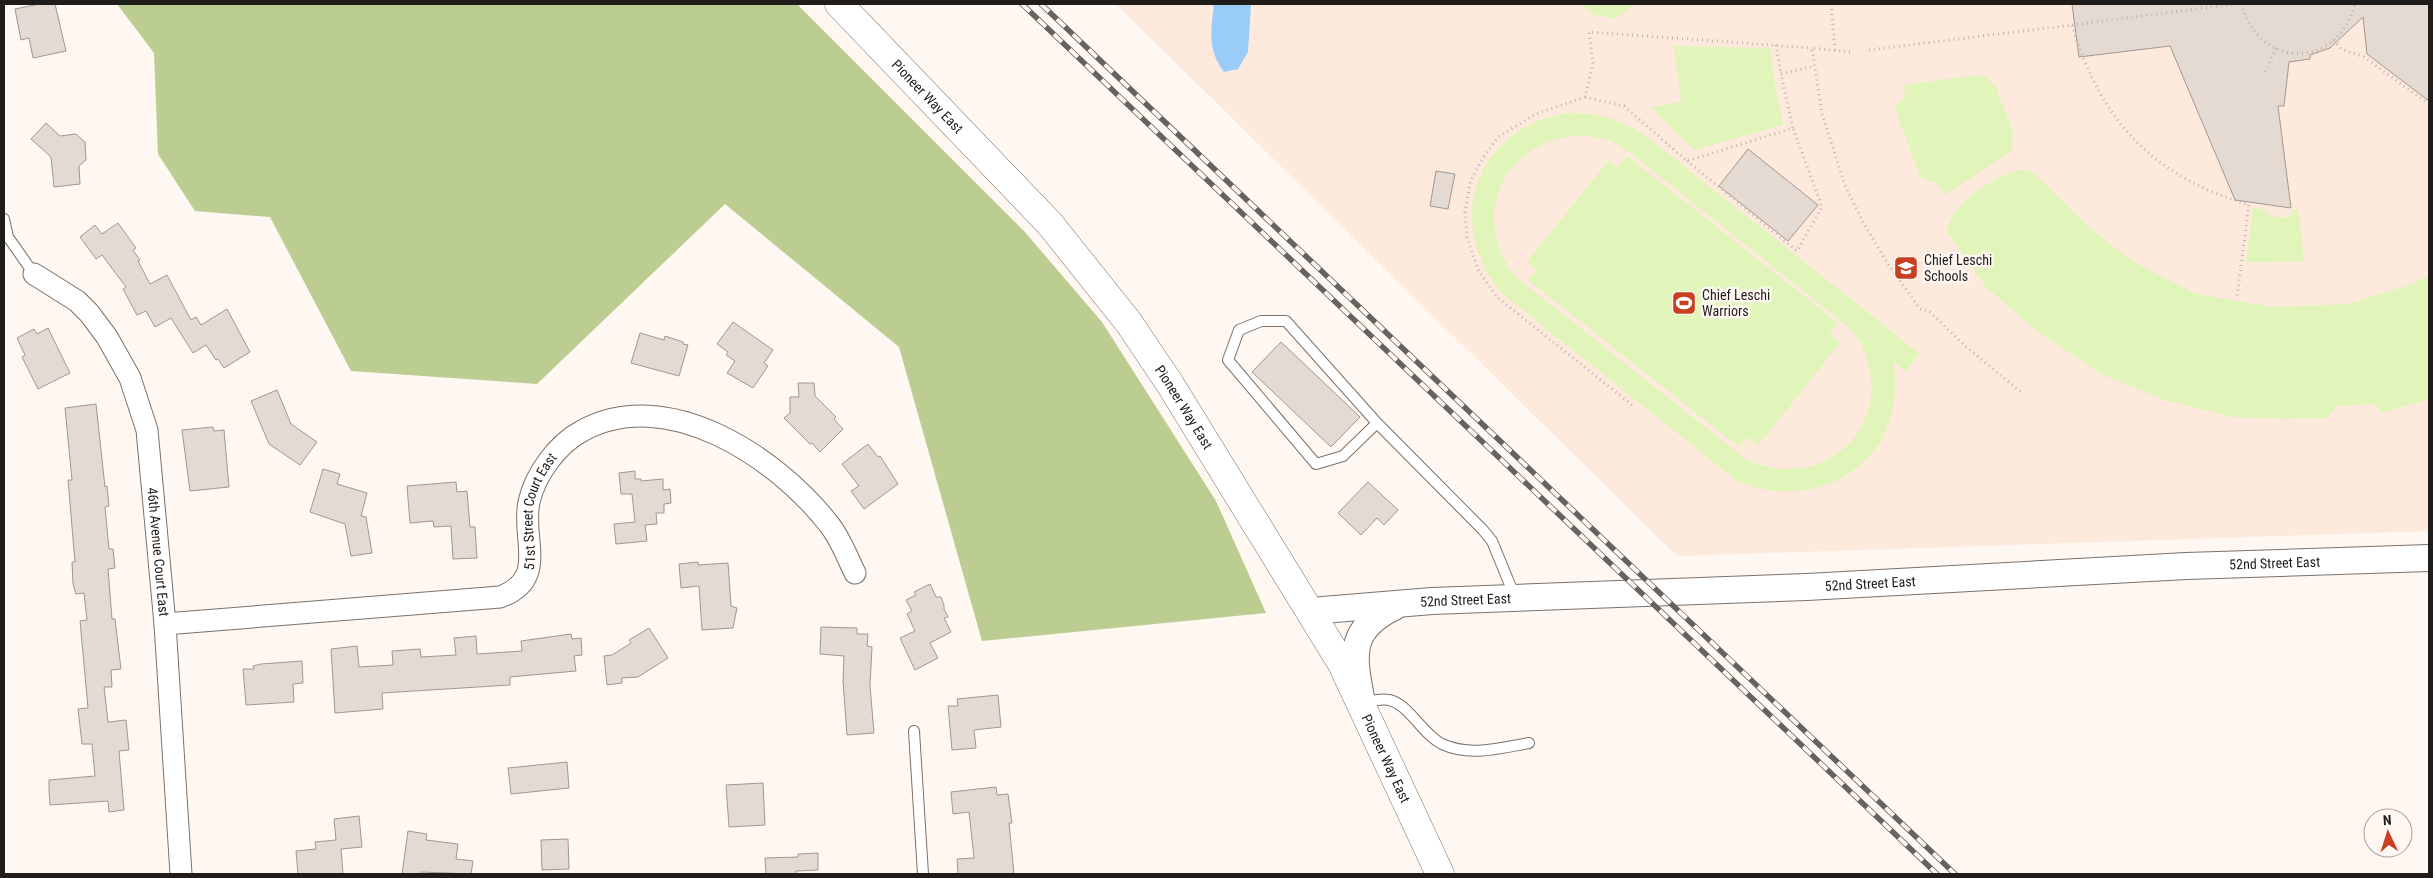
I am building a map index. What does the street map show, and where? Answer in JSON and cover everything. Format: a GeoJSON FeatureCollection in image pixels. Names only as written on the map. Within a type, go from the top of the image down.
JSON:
{"type":"FeatureCollection","features":[{"type":"Feature","properties":{"kind":"main road","name":"Pioneer Way East"},"geometry":{"type":"LineString","coordinates":[[839,4],[1050,224],[1094,276],[1129,323],[1170,384],[1311,611],[1362,703],[1440,874]]}},
{"type":"Feature","properties":{"kind":"street","name":"46th Avenue Court East"},"geometry":{"type":"LineString","coordinates":[[34,274],[77,302],[89,313],[119,356],[142,410],[150,450],[165,624],[182,874]]}},
{"type":"Feature","properties":{"kind":"street","name":"51st Street Court East"},"geometry":{"type":"LineString","coordinates":[[165,624],[500,597],[512,593],[520,586],[530,568],[529,503],[533,489],[548,463],[560,448],[582,431],[603,422],[642,415],[659,416],[692,424],[712,432],[764,463],[802,495],[830,524],[855,573]]}},
{"type":"Feature","properties":{"kind":"street","name":"52nd Street East"},"geometry":{"type":"LineString","coordinates":[[1311,611],[1432,601],[1807,587],[2186,566],[2429,558]]}},
{"type":"Feature","properties":{"kind":"street"},"geometry":{"type":"LineString","coordinates":[[1362,703],[1357,677],[1359,640],[1370,621],[1398,605]]}},
{"type":"Feature","properties":{"kind":"lane"},"geometry":{"type":"LineString","coordinates":[[4,218],[8,237],[34,274]]}},
{"type":"Feature","properties":{"kind":"lane"},"geometry":{"type":"LineString","coordinates":[[1377,423],[1343,456],[1316,464],[1228,360],[1239,330],[1261,321],[1286,321],[1377,423],[1483,530],[1492,541],[1516,598]]}},
{"type":"Feature","properties":{"kind":"lane"},"geometry":{"type":"LineString","coordinates":[[1362,703],[1389,700],[1400,704],[1426,733],[1442,744],[1466,750],[1488,750],[1529,743]]}},
{"type":"Feature","properties":{"kind":"lane"},"geometry":{"type":"LineString","coordinates":[[914,731],[923,874]]}},
{"type":"Feature","properties":{"kind":"path"},"geometry":{"type":"LineString","coordinates":[[1831,4],[1835,50]]}},
{"type":"Feature","properties":{"kind":"path"},"geometry":{"type":"LineString","coordinates":[[1868,50],[2235,4]]}},
{"type":"Feature","properties":{"kind":"path"},"geometry":{"type":"LineString","coordinates":[[2241,4],[2246,21],[2257,36],[2276,48],[2290,53],[2308,52],[2326,46],[2334,40],[2351,19],[2355,4]]}},
{"type":"Feature","properties":{"kind":"path"},"geometry":{"type":"LineString","coordinates":[[2072,25],[2081,56],[2101,96],[2138,144],[2164,167],[2184,179],[2215,195],[2249,205],[2237,296]]}},
{"type":"Feature","properties":{"kind":"path"},"geometry":{"type":"LineString","coordinates":[[1585,96],[1593,64],[1589,32],[1850,52]]}},
{"type":"Feature","properties":{"kind":"path"},"geometry":{"type":"LineString","coordinates":[[2334,40],[2341,49],[2364,57],[2429,104]]}},
{"type":"Feature","properties":{"kind":"path"},"geometry":{"type":"LineString","coordinates":[[1632,405],[1498,298],[1479,272],[1467,237],[1465,212],[1470,182],[1483,158],[1498,137],[1536,114],[1585,96],[1624,106],[1687,161],[1797,251],[1822,208],[1793,128],[1776,45]]}},
{"type":"Feature","properties":{"kind":"path"},"geometry":{"type":"LineString","coordinates":[[1812,48],[1822,114],[1845,185],[1863,222],[1886,261],[1920,309],[1929,311],[1964,345],[2022,393]]}},
{"type":"Feature","properties":{"kind":"path"},"geometry":{"type":"LineString","coordinates":[[2265,72],[2276,48]]}},
{"type":"Feature","properties":{"kind":"path"},"geometry":{"type":"LineString","coordinates":[[1781,74],[1815,66]]}},
{"type":"Feature","properties":{"kind":"path"},"geometry":{"type":"LineString","coordinates":[[1687,161],[1793,128]]}},
{"type":"Feature","properties":{"kind":"shaded area","name":"Chief Leschi Schools"},"geometry":{"type":"Polygon","coordinates":[[[1116,4],[2429,4],[2429,531],[1677,556],[1116,4]]]}},
{"type":"Feature","properties":{"kind":"green space"},"geometry":{"type":"Polygon","coordinates":[[[117,4],[797,4],[1024,231],[1102,322],[1216,501],[1266,613],[982,641],[899,347],[725,204],[537,384],[351,371],[270,217],[195,211],[158,154],[154,53],[117,4]]]}},
{"type":"Feature","properties":{"kind":"green space"},"geometry":{"type":"Polygon","coordinates":[[[1582,4],[1635,4],[1616,19],[1591,14],[1582,4]]]}},
{"type":"Feature","properties":{"kind":"green space"},"geometry":{"type":"Polygon","coordinates":[[[1674,46],[1770,48],[1783,125],[1694,150],[1650,107],[1681,102],[1674,46]]]}},
{"type":"Feature","properties":{"kind":"green space"},"geometry":{"type":"Polygon","coordinates":[[[1976,75],[1988,78],[1995,86],[2013,131],[2011,151],[1945,195],[1936,181],[1929,182],[1920,176],[1896,112],[1896,106],[1905,96],[1904,85],[1976,75]]]}},
{"type":"Feature","properties":{"kind":"green space"},"geometry":{"type":"Polygon","coordinates":[[[1566,113],[1598,115],[1627,125],[1646,136],[1920,354],[1906,371],[1893,361],[1895,395],[1888,425],[1873,451],[1853,471],[1828,484],[1799,491],[1768,490],[1736,480],[1500,292],[1483,264],[1474,236],[1472,208],[1478,182],[1490,158],[1509,138],[1535,123],[1566,113]],[[1583,135],[1556,140],[1533,150],[1515,165],[1502,184],[1495,206],[1495,229],[1502,253],[1516,277],[1747,460],[1779,469],[1808,467],[1834,456],[1854,438],[1867,415],[1872,389],[1867,360],[1852,330],[1632,154],[1609,140],[1583,135]]]}},
{"type":"Feature","properties":{"kind":"green space","name":"Chief Leschi Warriors"},"geometry":{"type":"Polygon","coordinates":[[[1627,156],[1838,323],[1829,334],[1840,343],[1758,446],[1747,437],[1739,447],[1528,280],[1536,270],[1527,262],[1609,160],[1618,167],[1627,156]]]}},
{"type":"Feature","properties":{"kind":"green space"},"geometry":{"type":"Polygon","coordinates":[[[2023,169],[2036,175],[2090,228],[2134,262],[2197,294],[2273,307],[2348,304],[2407,286],[2429,276],[2429,399],[2381,413],[2376,404],[2337,406],[2327,418],[2233,417],[2164,400],[2101,374],[2034,329],[1986,287],[1947,232],[1950,221],[1965,201],[2000,177],[2023,169]]]}},
{"type":"Feature","properties":{"kind":"green space"},"geometry":{"type":"Polygon","coordinates":[[[2253,207],[2266,211],[2271,216],[2290,218],[2291,210],[2298,209],[2304,261],[2246,263],[2253,207]]]}},
{"type":"Feature","properties":{"kind":"water"},"geometry":{"type":"Polygon","coordinates":[[[1214,4],[1251,4],[1248,52],[1238,69],[1224,72],[1215,55],[1211,31],[1214,4]]]}},
{"type":"Feature","properties":{"kind":"building"},"geometry":{"type":"Polygon","coordinates":[[[39,4],[55,4],[66,51],[33,58],[29,38],[21,40],[15,9],[39,4]]]}},
{"type":"Feature","properties":{"kind":"building"},"geometry":{"type":"Polygon","coordinates":[[[2072,4],[2429,4],[2429,101],[2367,54],[2363,17],[2330,48],[2310,55],[2310,59],[2289,62],[2284,106],[2278,106],[2291,208],[2235,200],[2170,46],[2079,57],[2072,4]]]}},
{"type":"Feature","properties":{"kind":"building"},"geometry":{"type":"Polygon","coordinates":[[[46,123],[60,136],[76,134],[85,142],[86,160],[79,166],[80,184],[54,187],[51,157],[31,139],[46,123]]]}},
{"type":"Feature","properties":{"kind":"building"},"geometry":{"type":"Polygon","coordinates":[[[1748,149],[1818,205],[1788,241],[1719,186],[1748,149]]]}},
{"type":"Feature","properties":{"kind":"building"},"geometry":{"type":"Polygon","coordinates":[[[1436,171],[1455,174],[1448,209],[1430,206],[1436,171]]]}},
{"type":"Feature","properties":{"kind":"building"},"geometry":{"type":"Polygon","coordinates":[[[118,223],[136,248],[133,250],[140,260],[138,261],[150,284],[167,275],[191,320],[196,317],[201,325],[227,309],[250,352],[224,368],[206,345],[193,353],[171,318],[155,327],[146,311],[137,315],[123,289],[126,287],[102,255],[96,259],[80,237],[95,225],[102,234],[118,223]]]}},
{"type":"Feature","properties":{"kind":"building"},"geometry":{"type":"Polygon","coordinates":[[[733,322],[773,350],[764,363],[768,366],[753,388],[727,373],[735,361],[726,355],[728,352],[717,344],[733,322]]]}},
{"type":"Feature","properties":{"kind":"building"},"geometry":{"type":"Polygon","coordinates":[[[48,328],[70,373],[38,389],[22,357],[25,355],[17,338],[34,329],[37,334],[48,328]]]}},
{"type":"Feature","properties":{"kind":"building"},"geometry":{"type":"Polygon","coordinates":[[[640,333],[664,340],[665,336],[688,345],[679,376],[631,363],[640,333]]]}},
{"type":"Feature","properties":{"kind":"building"},"geometry":{"type":"Polygon","coordinates":[[[1281,342],[1360,417],[1331,447],[1252,372],[1281,342]]]}},
{"type":"Feature","properties":{"kind":"building"},"geometry":{"type":"Polygon","coordinates":[[[798,383],[814,383],[815,396],[836,417],[834,419],[843,429],[820,452],[784,418],[790,413],[790,397],[799,397],[798,383]]]}},
{"type":"Feature","properties":{"kind":"building"},"geometry":{"type":"Polygon","coordinates":[[[277,390],[291,424],[317,442],[300,465],[269,444],[251,401],[277,390]]]}},
{"type":"Feature","properties":{"kind":"building"},"geometry":{"type":"Polygon","coordinates":[[[96,404],[105,487],[107,486],[109,506],[105,507],[109,549],[113,549],[115,568],[108,569],[112,619],[115,619],[121,669],[111,670],[112,687],[104,687],[108,722],[126,720],[129,750],[119,751],[124,810],[109,812],[108,801],[50,805],[49,790],[49,780],[95,776],[92,744],[82,744],[78,709],[88,708],[80,621],[87,620],[84,593],[76,594],[73,584],[72,562],[75,562],[68,480],[72,480],[65,408],[96,404]]]}},
{"type":"Feature","properties":{"kind":"building"},"geometry":{"type":"Polygon","coordinates":[[[213,427],[214,431],[224,430],[229,487],[190,491],[182,430],[213,427]]]}},
{"type":"Feature","properties":{"kind":"building"},"geometry":{"type":"Polygon","coordinates":[[[868,444],[878,457],[880,456],[898,484],[864,509],[851,491],[859,486],[842,464],[868,444]]]}},
{"type":"Feature","properties":{"kind":"building"},"geometry":{"type":"Polygon","coordinates":[[[323,469],[340,474],[337,484],[367,493],[361,516],[366,517],[372,553],[351,556],[345,524],[310,512],[323,469]]]}},
{"type":"Feature","properties":{"kind":"building"},"geometry":{"type":"Polygon","coordinates":[[[635,471],[635,479],[641,479],[641,481],[663,479],[663,490],[670,489],[671,503],[664,504],[664,513],[656,513],[657,524],[645,525],[647,541],[616,544],[614,524],[635,522],[632,494],[621,494],[619,473],[635,471]]]}},
{"type":"Feature","properties":{"kind":"building"},"geometry":{"type":"Polygon","coordinates":[[[456,482],[457,492],[467,491],[470,527],[475,527],[477,558],[453,559],[451,526],[434,527],[433,521],[410,523],[407,486],[456,482]]]}},
{"type":"Feature","properties":{"kind":"building"},"geometry":{"type":"Polygon","coordinates":[[[1368,482],[1398,510],[1384,525],[1377,518],[1361,535],[1338,513],[1368,482]]]}},
{"type":"Feature","properties":{"kind":"building"},"geometry":{"type":"Polygon","coordinates":[[[698,562],[698,565],[728,563],[731,606],[737,608],[733,628],[702,630],[699,586],[681,588],[679,564],[698,562]]]}},
{"type":"Feature","properties":{"kind":"building"},"geometry":{"type":"Polygon","coordinates":[[[930,584],[936,597],[941,597],[948,617],[944,618],[951,632],[930,643],[938,658],[915,670],[900,638],[915,631],[907,614],[912,611],[906,600],[916,595],[914,592],[930,584]]]}},
{"type":"Feature","properties":{"kind":"building"},"geometry":{"type":"Polygon","coordinates":[[[821,627],[857,628],[857,634],[868,634],[867,646],[872,647],[870,686],[874,733],[847,735],[843,681],[844,656],[820,654],[821,627]]]}},
{"type":"Feature","properties":{"kind":"building"},"geometry":{"type":"Polygon","coordinates":[[[649,628],[668,658],[638,677],[622,678],[622,683],[607,685],[604,656],[612,655],[631,643],[629,640],[649,628]]]}},
{"type":"Feature","properties":{"kind":"building"},"geometry":{"type":"Polygon","coordinates":[[[571,634],[572,639],[581,638],[582,655],[574,656],[576,671],[510,677],[510,685],[382,693],[383,709],[335,713],[331,649],[357,646],[359,667],[393,665],[392,651],[420,649],[421,657],[456,655],[454,638],[476,636],[477,654],[522,651],[521,641],[571,634]]]}},
{"type":"Feature","properties":{"kind":"building"},"geometry":{"type":"Polygon","coordinates":[[[302,661],[303,683],[293,684],[294,702],[246,705],[243,669],[254,669],[253,666],[261,664],[302,661]]]}},
{"type":"Feature","properties":{"kind":"building"},"geometry":{"type":"Polygon","coordinates":[[[998,695],[1001,727],[974,730],[976,748],[952,750],[948,706],[958,706],[957,699],[998,695]]]}},
{"type":"Feature","properties":{"kind":"building"},"geometry":{"type":"Polygon","coordinates":[[[567,762],[569,788],[511,794],[508,768],[567,762]]]}},
{"type":"Feature","properties":{"kind":"building"},"geometry":{"type":"Polygon","coordinates":[[[763,783],[765,825],[729,827],[726,785],[763,783]]]}},
{"type":"Feature","properties":{"kind":"building"},"geometry":{"type":"Polygon","coordinates":[[[996,787],[997,795],[1008,794],[1012,823],[1009,823],[1014,874],[958,874],[957,859],[974,858],[969,812],[953,814],[951,792],[996,787]]]}},
{"type":"Feature","properties":{"kind":"building"},"geometry":{"type":"Polygon","coordinates":[[[359,816],[362,847],[341,849],[343,874],[298,874],[296,851],[316,849],[315,842],[336,840],[334,819],[359,816]]]}},
{"type":"Feature","properties":{"kind":"building"},"geometry":{"type":"Polygon","coordinates":[[[408,831],[427,834],[426,840],[458,844],[456,859],[473,861],[471,874],[421,872],[421,874],[402,874],[408,831]]]}},
{"type":"Feature","properties":{"kind":"building"},"geometry":{"type":"Polygon","coordinates":[[[568,839],[569,869],[542,870],[541,840],[568,839]]]}},
{"type":"Feature","properties":{"kind":"building"},"geometry":{"type":"Polygon","coordinates":[[[818,853],[818,870],[796,871],[796,874],[766,874],[765,858],[798,857],[798,854],[818,853]]]}},
{"type":"Feature","properties":{"kind":"railway"},"geometry":{"type":"LineString","coordinates":[[1022,4],[1937,874]]}},
{"type":"Feature","properties":{"kind":"railway"},"geometry":{"type":"LineString","coordinates":[[1041,4],[1955,874]]}},
{"type":"Feature","properties":{"kind":"place","name":"Chief Leschi Schools"},"geometry":{"type":"Point","coordinates":[1906,268]}},
{"type":"Feature","properties":{"kind":"place","name":"Chief Leschi Warriors"},"geometry":{"type":"Point","coordinates":[1684,303]}}]}
